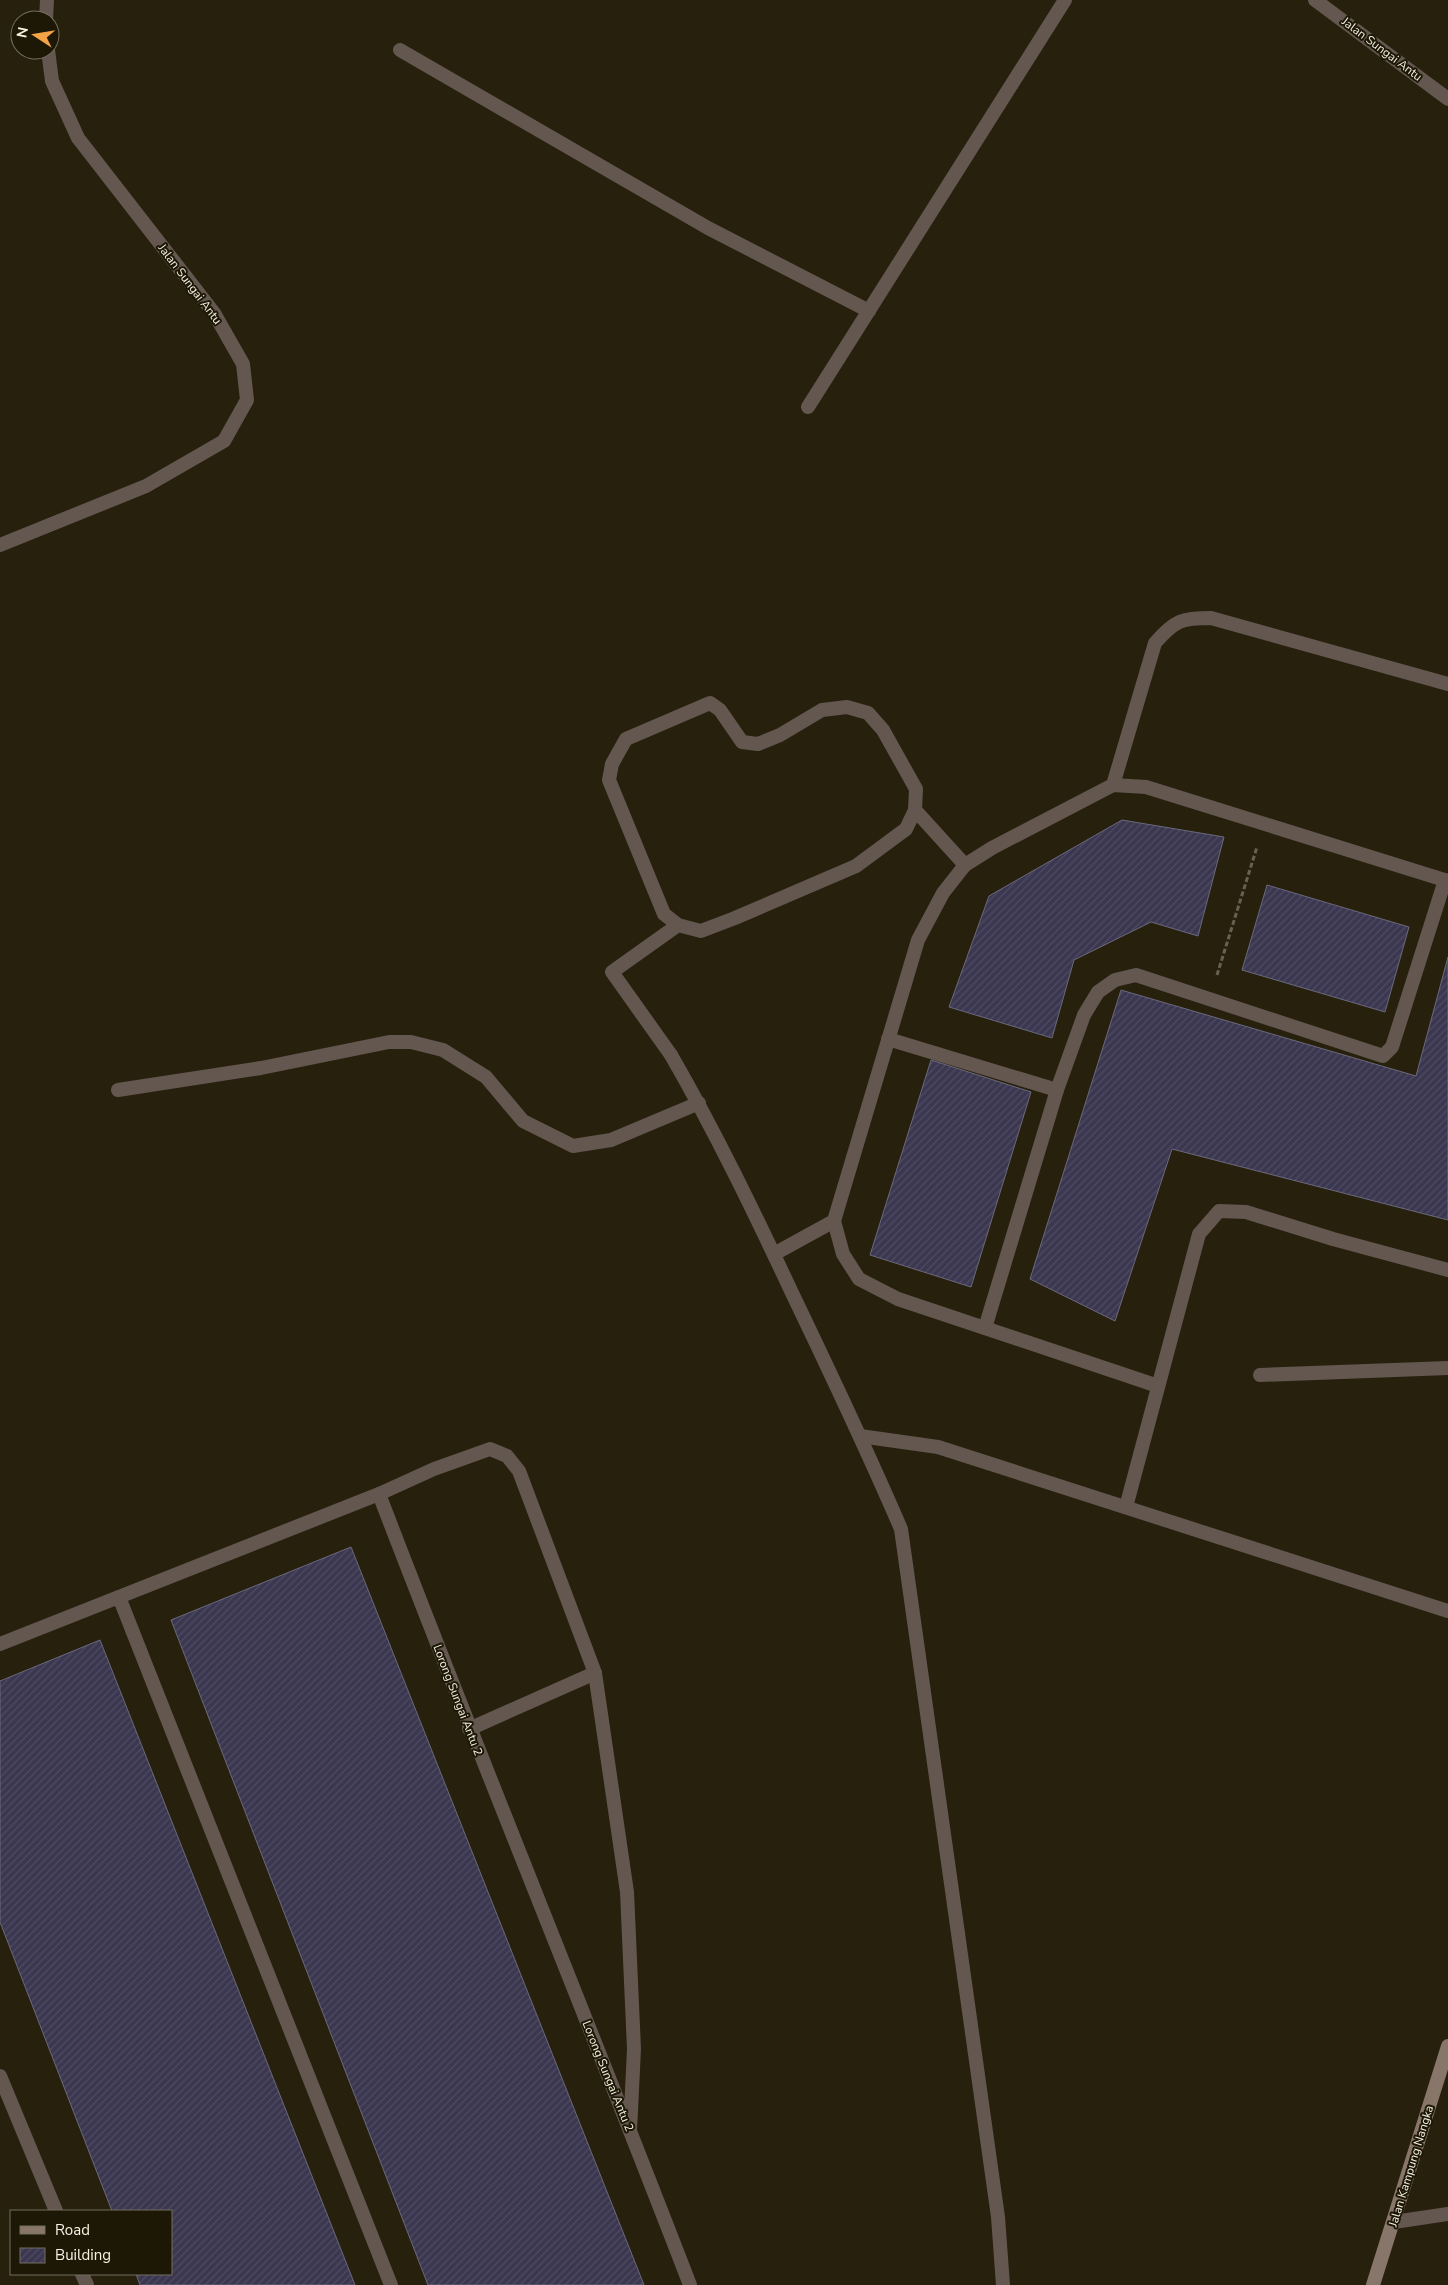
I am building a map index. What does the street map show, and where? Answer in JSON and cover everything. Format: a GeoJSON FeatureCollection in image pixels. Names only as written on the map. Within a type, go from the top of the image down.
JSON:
{"type":"FeatureCollection","features":[{"type":"Feature","properties":{"kind":"main road","name":"Jalan Kampung Nangka"},"geometry":{"type":"LineString","coordinates":[[1373,2285],[1448,2046]]}},
{"type":"Feature","properties":{"kind":"street"},"geometry":{"type":"LineString","coordinates":[[808,407],[1065,0]]}},
{"type":"Feature","properties":{"kind":"street","name":"Jalan Sungai Antu"},"geometry":{"type":"LineString","coordinates":[[1315,0],[1448,98]]}},
{"type":"Feature","properties":{"kind":"street"},"geometry":{"type":"LineString","coordinates":[[400,50],[708,228],[869,311]]}},
{"type":"Feature","properties":{"kind":"street","name":"Jalan Sungai Antu"},"geometry":{"type":"LineString","coordinates":[[0,544],[146,486],[224,441],[247,400],[243,364],[214,313],[78,138],[52,81],[49,60]]}},
{"type":"Feature","properties":{"kind":"street"},"geometry":{"type":"LineString","coordinates":[[1113,785],[1154,643],[1168,628],[1187,618],[1212,618],[1448,684]]}},
{"type":"Feature","properties":{"kind":"street"},"geometry":{"type":"LineString","coordinates":[[710,703],[720,710],[742,742],[758,744],[780,735],[822,710],[847,707],[868,713],[883,730],[916,789],[915,810],[906,829],[856,866],[701,931],[678,925],[664,914],[609,780],[612,764],[626,740],[710,703]]}},
{"type":"Feature","properties":{"kind":"street"},"geometry":{"type":"LineString","coordinates":[[984,1328],[1058,1090],[1084,1015],[1098,992],[1115,980],[1136,975],[1383,1056],[1392,1047],[1447,881],[1146,786],[1113,785],[992,848],[965,866],[943,893],[918,940],[834,1221],[843,1254],[859,1279],[898,1299],[984,1328],[1158,1386]]}},
{"type":"Feature","properties":{"kind":"street"},"geometry":{"type":"LineString","coordinates":[[915,810],[965,866]]}},
{"type":"Feature","properties":{"kind":"street"},"geometry":{"type":"LineString","coordinates":[[678,925],[612,972],[671,1055],[699,1103],[774,1254],[860,1436],[901,1529],[998,2217],[1003,2285]]}},
{"type":"Feature","properties":{"kind":"street"},"geometry":{"type":"LineString","coordinates":[[888,1039],[1058,1090]]}},
{"type":"Feature","properties":{"kind":"street"},"geometry":{"type":"LineString","coordinates":[[118,1090],[261,1068],[389,1042],[411,1042],[443,1050],[486,1077],[523,1121],[572,1146],[611,1140],[699,1103]]}},
{"type":"Feature","properties":{"kind":"street"},"geometry":{"type":"LineString","coordinates":[[1126,1508],[1199,1234],[1219,1211],[1246,1212],[1333,1239],[1448,1270]]}},
{"type":"Feature","properties":{"kind":"street"},"geometry":{"type":"LineString","coordinates":[[774,1254],[834,1221]]}},
{"type":"Feature","properties":{"kind":"street"},"geometry":{"type":"LineString","coordinates":[[1260,1375],[1448,1368]]}},
{"type":"Feature","properties":{"kind":"street"},"geometry":{"type":"LineString","coordinates":[[860,1436],[938,1447],[1448,1610]]}},
{"type":"Feature","properties":{"kind":"street"},"geometry":{"type":"LineString","coordinates":[[0,1644],[379,1494],[434,1469],[490,1450],[507,1456],[519,1471],[595,1673],[627,1892],[634,2049],[630,2131]]}},
{"type":"Feature","properties":{"kind":"street","name":"Lorong Sungai Antu 2"},"geometry":{"type":"LineString","coordinates":[[379,1494],[469,1729],[690,2285]]}},
{"type":"Feature","properties":{"kind":"street"},"geometry":{"type":"LineString","coordinates":[[119,1597],[391,2285]]}},
{"type":"Feature","properties":{"kind":"street"},"geometry":{"type":"LineString","coordinates":[[469,1729],[595,1673]]}},
{"type":"Feature","properties":{"kind":"street"},"geometry":{"type":"LineString","coordinates":[[0,2076],[56,2210]]}},
{"type":"Feature","properties":{"kind":"street"},"geometry":{"type":"LineString","coordinates":[[1394,2222],[1448,2214]]}},
{"type":"Feature","properties":{"kind":"path"},"geometry":{"type":"LineString","coordinates":[[1210,1000],[1264,824]]}},
{"type":"Feature","properties":{"kind":"building"},"geometry":{"type":"Polygon","coordinates":[[[1122,820],[1224,837],[1198,936],[1151,922],[1074,960],[1052,1038],[949,1007],[989,896],[1122,820]]]}},
{"type":"Feature","properties":{"kind":"building"},"geometry":{"type":"Polygon","coordinates":[[[1267,885],[1409,927],[1385,1012],[1242,970],[1267,885]]]}},
{"type":"Feature","properties":{"kind":"building"},"geometry":{"type":"Polygon","coordinates":[[[1448,957],[1448,1220],[1172,1149],[1115,1321],[1030,1279],[1121,990],[1416,1076],[1448,957]]]}},
{"type":"Feature","properties":{"kind":"building"},"geometry":{"type":"Polygon","coordinates":[[[931,1060],[1031,1092],[971,1287],[870,1255],[931,1060]]]}},
{"type":"Feature","properties":{"kind":"building"},"geometry":{"type":"Polygon","coordinates":[[[351,1547],[644,2285],[428,2285],[171,1620],[351,1547]]]}},
{"type":"Feature","properties":{"kind":"building"},"geometry":{"type":"Polygon","coordinates":[[[100,1640],[355,2285],[140,2285],[136,2275],[172,2275],[172,2210],[112,2210],[0,1922],[0,1681],[100,1640]]]}}]}
